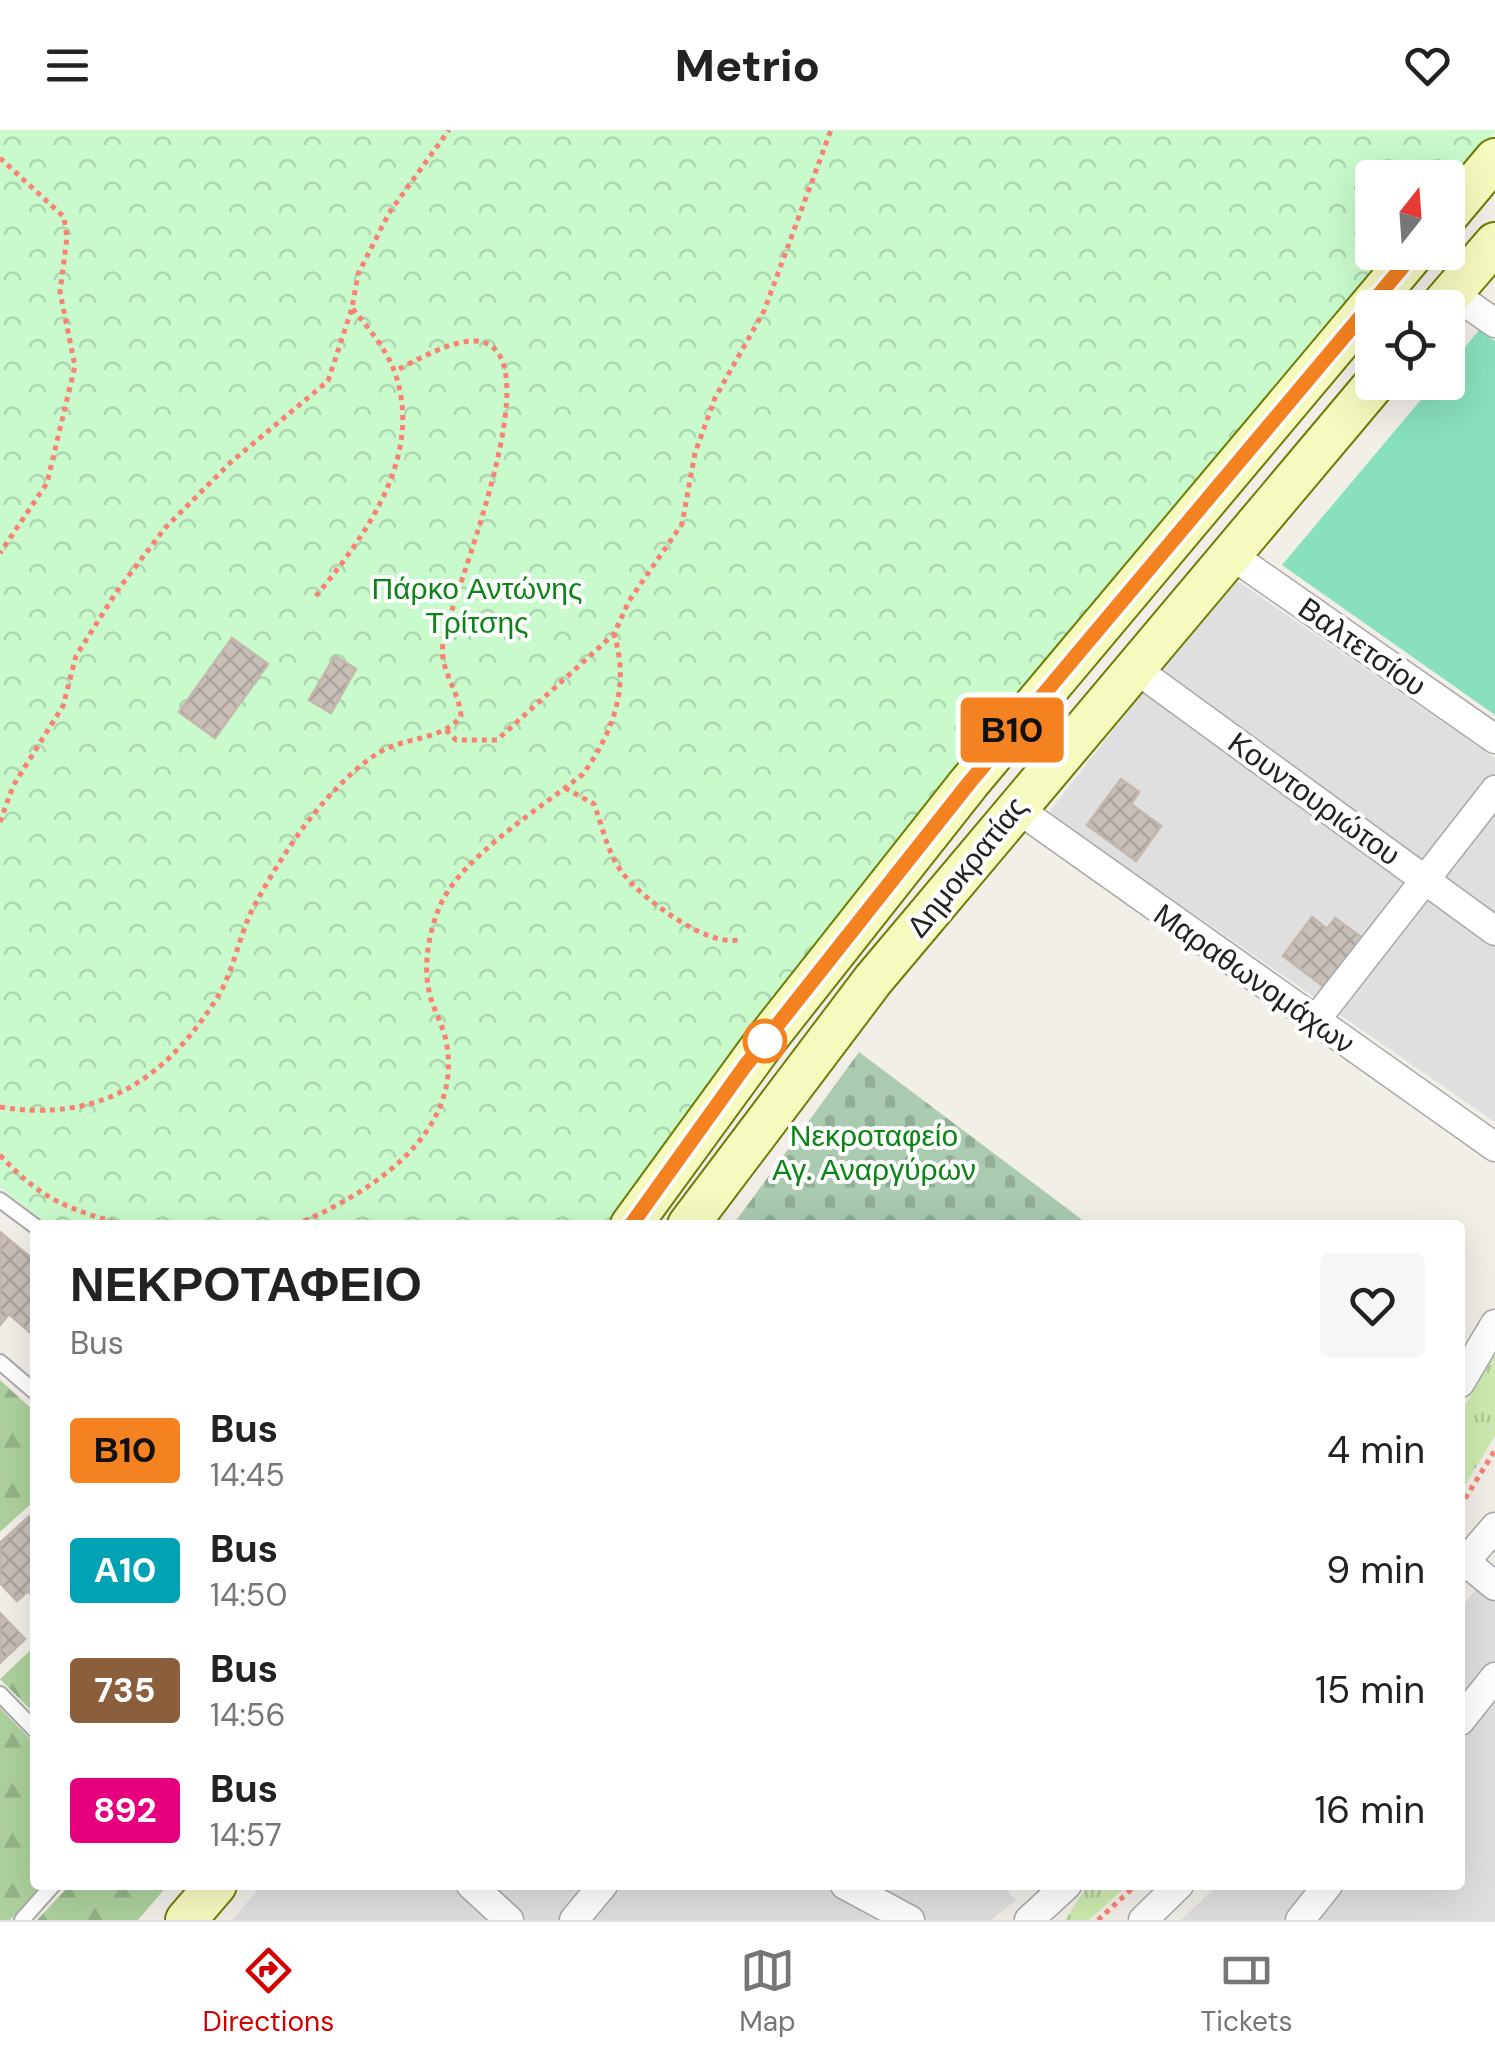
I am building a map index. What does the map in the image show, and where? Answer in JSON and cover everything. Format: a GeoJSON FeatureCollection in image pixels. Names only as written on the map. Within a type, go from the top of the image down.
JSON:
{"type":"FeatureCollection","features":[{"type":"Feature","properties":{"kind":"main road"},"geometry":{"type":"LineString","coordinates":[[1465,195],[1495,159]]}},
{"type":"Feature","properties":{"kind":"main road"},"geometry":{"type":"LineString","coordinates":[[1455,290],[1495,243]]}},
{"type":"Feature","properties":{"kind":"main road","name":"Δημοκρατίας"},"geometry":{"type":"LineString","coordinates":[[635,1220],[714,1107],[969,783],[1401,270]]}},
{"type":"Feature","properties":{"kind":"main road","name":"Δημοκρατίας"},"geometry":{"type":"LineString","coordinates":[[692,1220],[873,980],[1361,400]]}},
{"type":"Feature","properties":{"kind":"main road"},"geometry":{"type":"LineString","coordinates":[[186,1920],[212,1890]]}},
{"type":"Feature","properties":{"kind":"street"},"geometry":{"type":"LineString","coordinates":[[1465,309],[1495,323]]}},
{"type":"Feature","properties":{"kind":"street","name":"Βαλτετσίου"},"geometry":{"type":"LineString","coordinates":[[1230,554],[1495,739]]}},
{"type":"Feature","properties":{"kind":"street","name":"Κουντουριώτου"},"geometry":{"type":"LineString","coordinates":[[1133,668],[1495,931]]}},
{"type":"Feature","properties":{"kind":"street"},"geometry":{"type":"LineString","coordinates":[[1314,1022],[1495,790]]}},
{"type":"Feature","properties":{"kind":"street","name":"Μαραθωνομάχων"},"geometry":{"type":"LineString","coordinates":[[1015,807],[1495,1148]]}},
{"type":"Feature","properties":{"kind":"street"},"geometry":{"type":"LineString","coordinates":[[1465,1375],[1495,1324]]}},
{"type":"Feature","properties":{"kind":"street"},"geometry":{"type":"LineString","coordinates":[[1465,1565],[1495,1527]]}},
{"type":"Feature","properties":{"kind":"street"},"geometry":{"type":"LineString","coordinates":[[1465,1567],[1495,1586]]}},
{"type":"Feature","properties":{"kind":"street"},"geometry":{"type":"LineString","coordinates":[[1465,1715],[1495,1677]]}},
{"type":"Feature","properties":{"kind":"street"},"geometry":{"type":"LineString","coordinates":[[476,1890],[509,1920]]}},
{"type":"Feature","properties":{"kind":"street"},"geometry":{"type":"LineString","coordinates":[[574,1920],[599,1890]]}},
{"type":"Feature","properties":{"kind":"street"},"geometry":{"type":"LineString","coordinates":[[854,1890],[910,1920]]}},
{"type":"Feature","properties":{"kind":"street"},"geometry":{"type":"LineString","coordinates":[[1029,1920],[1058,1890]]}},
{"type":"Feature","properties":{"kind":"street"},"geometry":{"type":"LineString","coordinates":[[1052,1920],[1060,1890]]}},
{"type":"Feature","properties":{"kind":"street"},"geometry":{"type":"LineString","coordinates":[[1143,1920],[1174,1890]]}},
{"type":"Feature","properties":{"kind":"street"},"geometry":{"type":"LineString","coordinates":[[1300,1920],[1324,1890]]}},
{"type":"Feature","properties":{"kind":"lane"},"geometry":{"type":"LineString","coordinates":[[0,1200],[30,1222]]}},
{"type":"Feature","properties":{"kind":"lane"},"geometry":{"type":"LineString","coordinates":[[0,1362],[30,1388]]}},
{"type":"Feature","properties":{"kind":"lane"},"geometry":{"type":"LineString","coordinates":[[0,1694],[30,1725]]}},
{"type":"Feature","properties":{"kind":"lane"},"geometry":{"type":"LineString","coordinates":[[22,1920],[49,1890]]}},
{"type":"Feature","properties":{"kind":"path"},"geometry":{"type":"LineString","coordinates":[[0,822],[12,786],[63,706],[76,656],[117,591],[166,528],[230,462],[328,381],[352,308],[358,274],[389,213],[449,130]]}},
{"type":"Feature","properties":{"kind":"path"},"geometry":{"type":"LineString","coordinates":[[445,730],[456,740],[498,740],[614,634],[629,601],[682,524],[695,453],[714,398],[764,311],[830,130]]}},
{"type":"Feature","properties":{"kind":"path"},"geometry":{"type":"LineString","coordinates":[[0,158],[64,217],[68,237],[60,292],[75,366],[47,483],[0,552]]}},
{"type":"Feature","properties":{"kind":"path"},"geometry":{"type":"LineString","coordinates":[[316,596],[364,537],[395,468],[404,412],[394,371],[352,308]]}},
{"type":"Feature","properties":{"kind":"path"},"geometry":{"type":"LineString","coordinates":[[0,1107],[50,1111],[107,1100],[155,1075],[218,997],[252,909],[295,838],[335,790],[384,749],[445,730],[462,716],[442,648],[486,512],[507,399],[506,372],[503,358],[492,346],[474,341],[394,371]]}},
{"type":"Feature","properties":{"kind":"path"},"geometry":{"type":"LineString","coordinates":[[305,1220],[347,1200],[401,1162],[444,1103],[450,1087],[448,1051],[427,974],[439,909],[462,872],[565,788],[597,754],[616,711],[622,660],[614,634]]}},
{"type":"Feature","properties":{"kind":"path"},"geometry":{"type":"LineString","coordinates":[[565,788],[586,796],[594,804],[618,865],[633,884],[702,936],[725,942],[738,940]]}},
{"type":"Feature","properties":{"kind":"path"},"geometry":{"type":"LineString","coordinates":[[0,1155],[28,1185],[54,1202],[110,1220]]}},
{"type":"Feature","properties":{"kind":"path"},"geometry":{"type":"LineString","coordinates":[[1465,1500],[1495,1450]]}},
{"type":"Feature","properties":{"kind":"path"},"geometry":{"type":"LineString","coordinates":[[1098,1920],[1131,1890]]}},
{"type":"Feature","properties":{"kind":"shaded area"},"geometry":{"type":"Polygon","coordinates":[[[1233,578],[1495,758],[1495,1122],[1048,813],[1233,578]]]}},
{"type":"Feature","properties":{"kind":"shaded area"},"geometry":{"type":"Polygon","coordinates":[[[1477,1588],[1495,1603],[1495,1920],[1181,1920],[1213,1890],[1465,1890],[1465,1603],[1477,1588]]]}},
{"type":"Feature","properties":{"kind":"shaded area"},"geometry":{"type":"Polygon","coordinates":[[[258,1890],[1007,1890],[1016,1900],[991,1920],[232,1920],[258,1890]]]}},
{"type":"Feature","properties":{"kind":"green space","name":"Πάρκο Αντώνης Τρίτσης"},"geometry":{"type":"Polygon","coordinates":[[[0,130],[1495,130],[1465,168],[1465,160],[1355,160],[1355,270],[1379,270],[1363,290],[1355,290],[1355,300],[639,1182],[614,1220],[43,1220],[0,1187],[0,130]]]}},
{"type":"Feature","properties":{"kind":"green space"},"geometry":{"type":"Polygon","coordinates":[[[1479,330],[1495,341],[1495,715],[1282,565],[1421,400],[1465,400],[1465,347],[1479,330]]]}},
{"type":"Feature","properties":{"kind":"green space","name":"Νεκροταφείο Αγ. Αναργύρων"},"geometry":{"type":"Polygon","coordinates":[[[859,1052],[1082,1220],[737,1220],[859,1052]]]}},
{"type":"Feature","properties":{"kind":"green space"},"geometry":{"type":"Polygon","coordinates":[[[1495,1354],[1495,1436],[1465,1486],[1465,1405],[1495,1354]]]}},
{"type":"Feature","properties":{"kind":"green space"},"geometry":{"type":"Polygon","coordinates":[[[0,1380],[30,1407],[30,1505],[0,1532],[0,1380]]]}},
{"type":"Feature","properties":{"kind":"green space"},"geometry":{"type":"Polygon","coordinates":[[[30,1651],[30,1709],[0,1679],[30,1651]]]}},
{"type":"Feature","properties":{"kind":"green space"},"geometry":{"type":"Polygon","coordinates":[[[0,1708],[30,1739],[30,1890],[38,1890],[10,1920],[0,1920],[0,1708]]]}},
{"type":"Feature","properties":{"kind":"green space"},"geometry":{"type":"Polygon","coordinates":[[[65,1890],[164,1890],[138,1920],[37,1920],[65,1890]]]}},
{"type":"Feature","properties":{"kind":"green space"},"geometry":{"type":"Polygon","coordinates":[[[1085,1890],[1122,1890],[1089,1920],[1065,1920],[1085,1890]]]}},
{"type":"Feature","properties":{"kind":"building"},"geometry":{"type":"Polygon","coordinates":[[[232,638],[268,664],[215,738],[179,712],[232,638]]]}},
{"type":"Feature","properties":{"kind":"building"},"geometry":{"type":"Polygon","coordinates":[[[335,656],[356,669],[331,713],[309,700],[335,656]]]}},
{"type":"Feature","properties":{"kind":"building"},"geometry":{"type":"Polygon","coordinates":[[[1121,779],[1139,792],[1131,804],[1161,826],[1136,861],[1087,825],[1121,779]]]}},
{"type":"Feature","properties":{"kind":"building"},"geometry":{"type":"Polygon","coordinates":[[[1312,917],[1327,929],[1335,918],[1365,940],[1327,989],[1283,956],[1312,917]]]}},
{"type":"Feature","properties":{"kind":"building"},"geometry":{"type":"Polygon","coordinates":[[[0,1232],[30,1257],[30,1332],[9,1314],[0,1325],[0,1232]]]}},
{"type":"Feature","properties":{"kind":"building"},"geometry":{"type":"Polygon","coordinates":[[[30,1516],[30,1593],[17,1601],[0,1583],[0,1543],[30,1516]]]}},
{"type":"Feature","properties":{"kind":"building"},"geometry":{"type":"Polygon","coordinates":[[[0,1613],[25,1639],[0,1663],[0,1613]]]}},
{"type":"Feature","properties":{"kind":"bus line","name":"Β10"},"geometry":{"type":"LineString","coordinates":[[634,1220],[745,1066],[969,783],[1400,270]]}}]}
